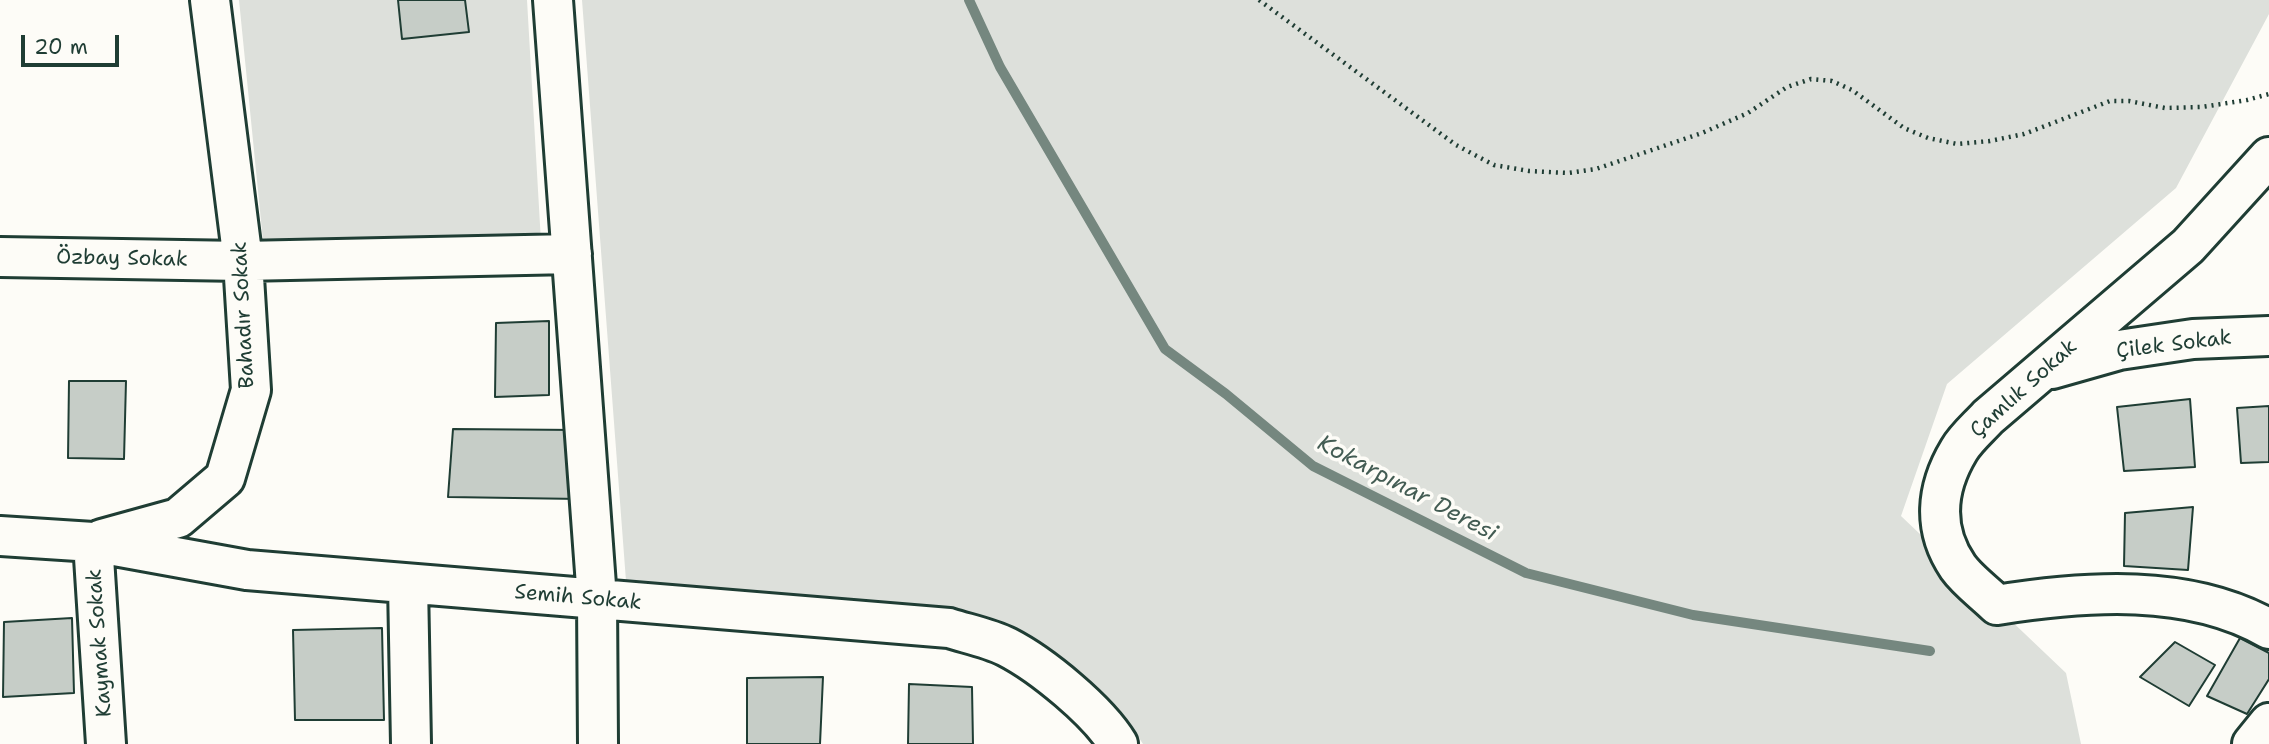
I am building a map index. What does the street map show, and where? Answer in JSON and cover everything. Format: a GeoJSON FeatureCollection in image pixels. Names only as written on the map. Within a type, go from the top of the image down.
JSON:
{"type":"FeatureCollection","features":[{"type":"Feature","properties":{"kind":"street","name":"Bahadır Sokak"},"geometry":{"type":"LineString","coordinates":[[93,542],[178,518],[225,478],[251,390],[243,261],[210,0]]}},
{"type":"Feature","properties":{"kind":"street"},"geometry":{"type":"LineString","coordinates":[[553,0],[597,599],[598,744]]}},
{"type":"Feature","properties":{"kind":"street","name":"Çamlık Sokak"},"geometry":{"type":"LineString","coordinates":[[2269,158],[2188,246],[1988,417],[1960,448],[1944,481],[1939,513],[1945,544],[1960,570],[1997,605],[2047,597],[2163,595],[2207,603],[2249,617],[2269,629]]}},
{"type":"Feature","properties":{"kind":"street","name":"Özbay Sokak"},"geometry":{"type":"LineString","coordinates":[[0,257],[243,261],[572,254]]}},
{"type":"Feature","properties":{"kind":"street","name":"Çilek Sokak"},"geometry":{"type":"LineString","coordinates":[[2040,372],[2119,350],[2193,339],[2269,335]]}},
{"type":"Feature","properties":{"kind":"street","name":"Semih Sokak"},"geometry":{"type":"LineString","coordinates":[[0,536],[93,542],[247,570],[949,628],[1005,646],[1042,668],[1077,699],[1118,744]]}},
{"type":"Feature","properties":{"kind":"street","name":"Kaymak Sokak"},"geometry":{"type":"LineString","coordinates":[[93,542],[106,744]]}},
{"type":"Feature","properties":{"kind":"street"},"geometry":{"type":"LineString","coordinates":[[408,584],[411,744]]}},
{"type":"Feature","properties":{"kind":"path"},"geometry":{"type":"LineString","coordinates":[[1259,0],[1456,145],[1494,165],[1529,171],[1568,173],[1596,169],[1702,133],[1748,113],[1787,87],[1811,79],[1832,81],[1852,90],[1904,128],[1928,138],[1956,144],[2024,134],[2110,101],[2129,101],[2165,108],[2202,107],[2269,94]]}},
{"type":"Feature","properties":{"kind":"shaded area"},"geometry":{"type":"Polygon","coordinates":[[[239,0],[527,0],[541,242],[263,241],[239,0]]]}},
{"type":"Feature","properties":{"kind":"shaded area"},"geometry":{"type":"Polygon","coordinates":[[[582,0],[2269,0],[2269,14],[2176,188],[1947,384],[1901,516],[2066,673],[2081,744],[1143,744],[1126,718],[1016,629],[924,611],[626,581],[582,0]]]}},
{"type":"Feature","properties":{"kind":"building"},"geometry":{"type":"Polygon","coordinates":[[[398,0],[465,0],[469,32],[402,39],[398,0]]]}},
{"type":"Feature","properties":{"kind":"building"},"geometry":{"type":"Polygon","coordinates":[[[549,321],[549,395],[495,397],[496,323],[549,321]]]}},
{"type":"Feature","properties":{"kind":"building"},"geometry":{"type":"Polygon","coordinates":[[[69,381],[126,381],[124,459],[68,458],[69,381]]]}},
{"type":"Feature","properties":{"kind":"building"},"geometry":{"type":"Polygon","coordinates":[[[2190,399],[2195,467],[2124,471],[2117,407],[2190,399]]]}},
{"type":"Feature","properties":{"kind":"building"},"geometry":{"type":"Polygon","coordinates":[[[2269,406],[2269,462],[2241,463],[2237,408],[2269,406]]]}},
{"type":"Feature","properties":{"kind":"building"},"geometry":{"type":"Polygon","coordinates":[[[453,429],[578,430],[580,499],[448,497],[453,429]]]}},
{"type":"Feature","properties":{"kind":"building"},"geometry":{"type":"Polygon","coordinates":[[[2193,507],[2188,570],[2124,566],[2125,513],[2193,507]]]}},
{"type":"Feature","properties":{"kind":"building"},"geometry":{"type":"Polygon","coordinates":[[[72,618],[74,693],[3,697],[4,622],[72,618]]]}},
{"type":"Feature","properties":{"kind":"building"},"geometry":{"type":"Polygon","coordinates":[[[382,628],[384,720],[295,720],[293,630],[382,628]]]}},
{"type":"Feature","properties":{"kind":"building"},"geometry":{"type":"Polygon","coordinates":[[[2240,638],[2269,653],[2269,679],[2247,714],[2207,696],[2240,638]]]}},
{"type":"Feature","properties":{"kind":"building"},"geometry":{"type":"Polygon","coordinates":[[[2175,642],[2215,665],[2189,706],[2140,677],[2175,642]]]}},
{"type":"Feature","properties":{"kind":"building"},"geometry":{"type":"Polygon","coordinates":[[[823,677],[820,744],[747,744],[747,678],[823,677]]]}},
{"type":"Feature","properties":{"kind":"building"},"geometry":{"type":"Polygon","coordinates":[[[909,684],[972,687],[973,744],[908,744],[909,684]]]}},
{"type":"Feature","properties":{"kind":"waterway","name":"Kokarpınar Deresi"},"geometry":{"type":"LineString","coordinates":[[969,0],[1000,67],[1165,349],[1226,394],[1313,466],[1526,573],[1693,615],[1930,651]]}}]}
